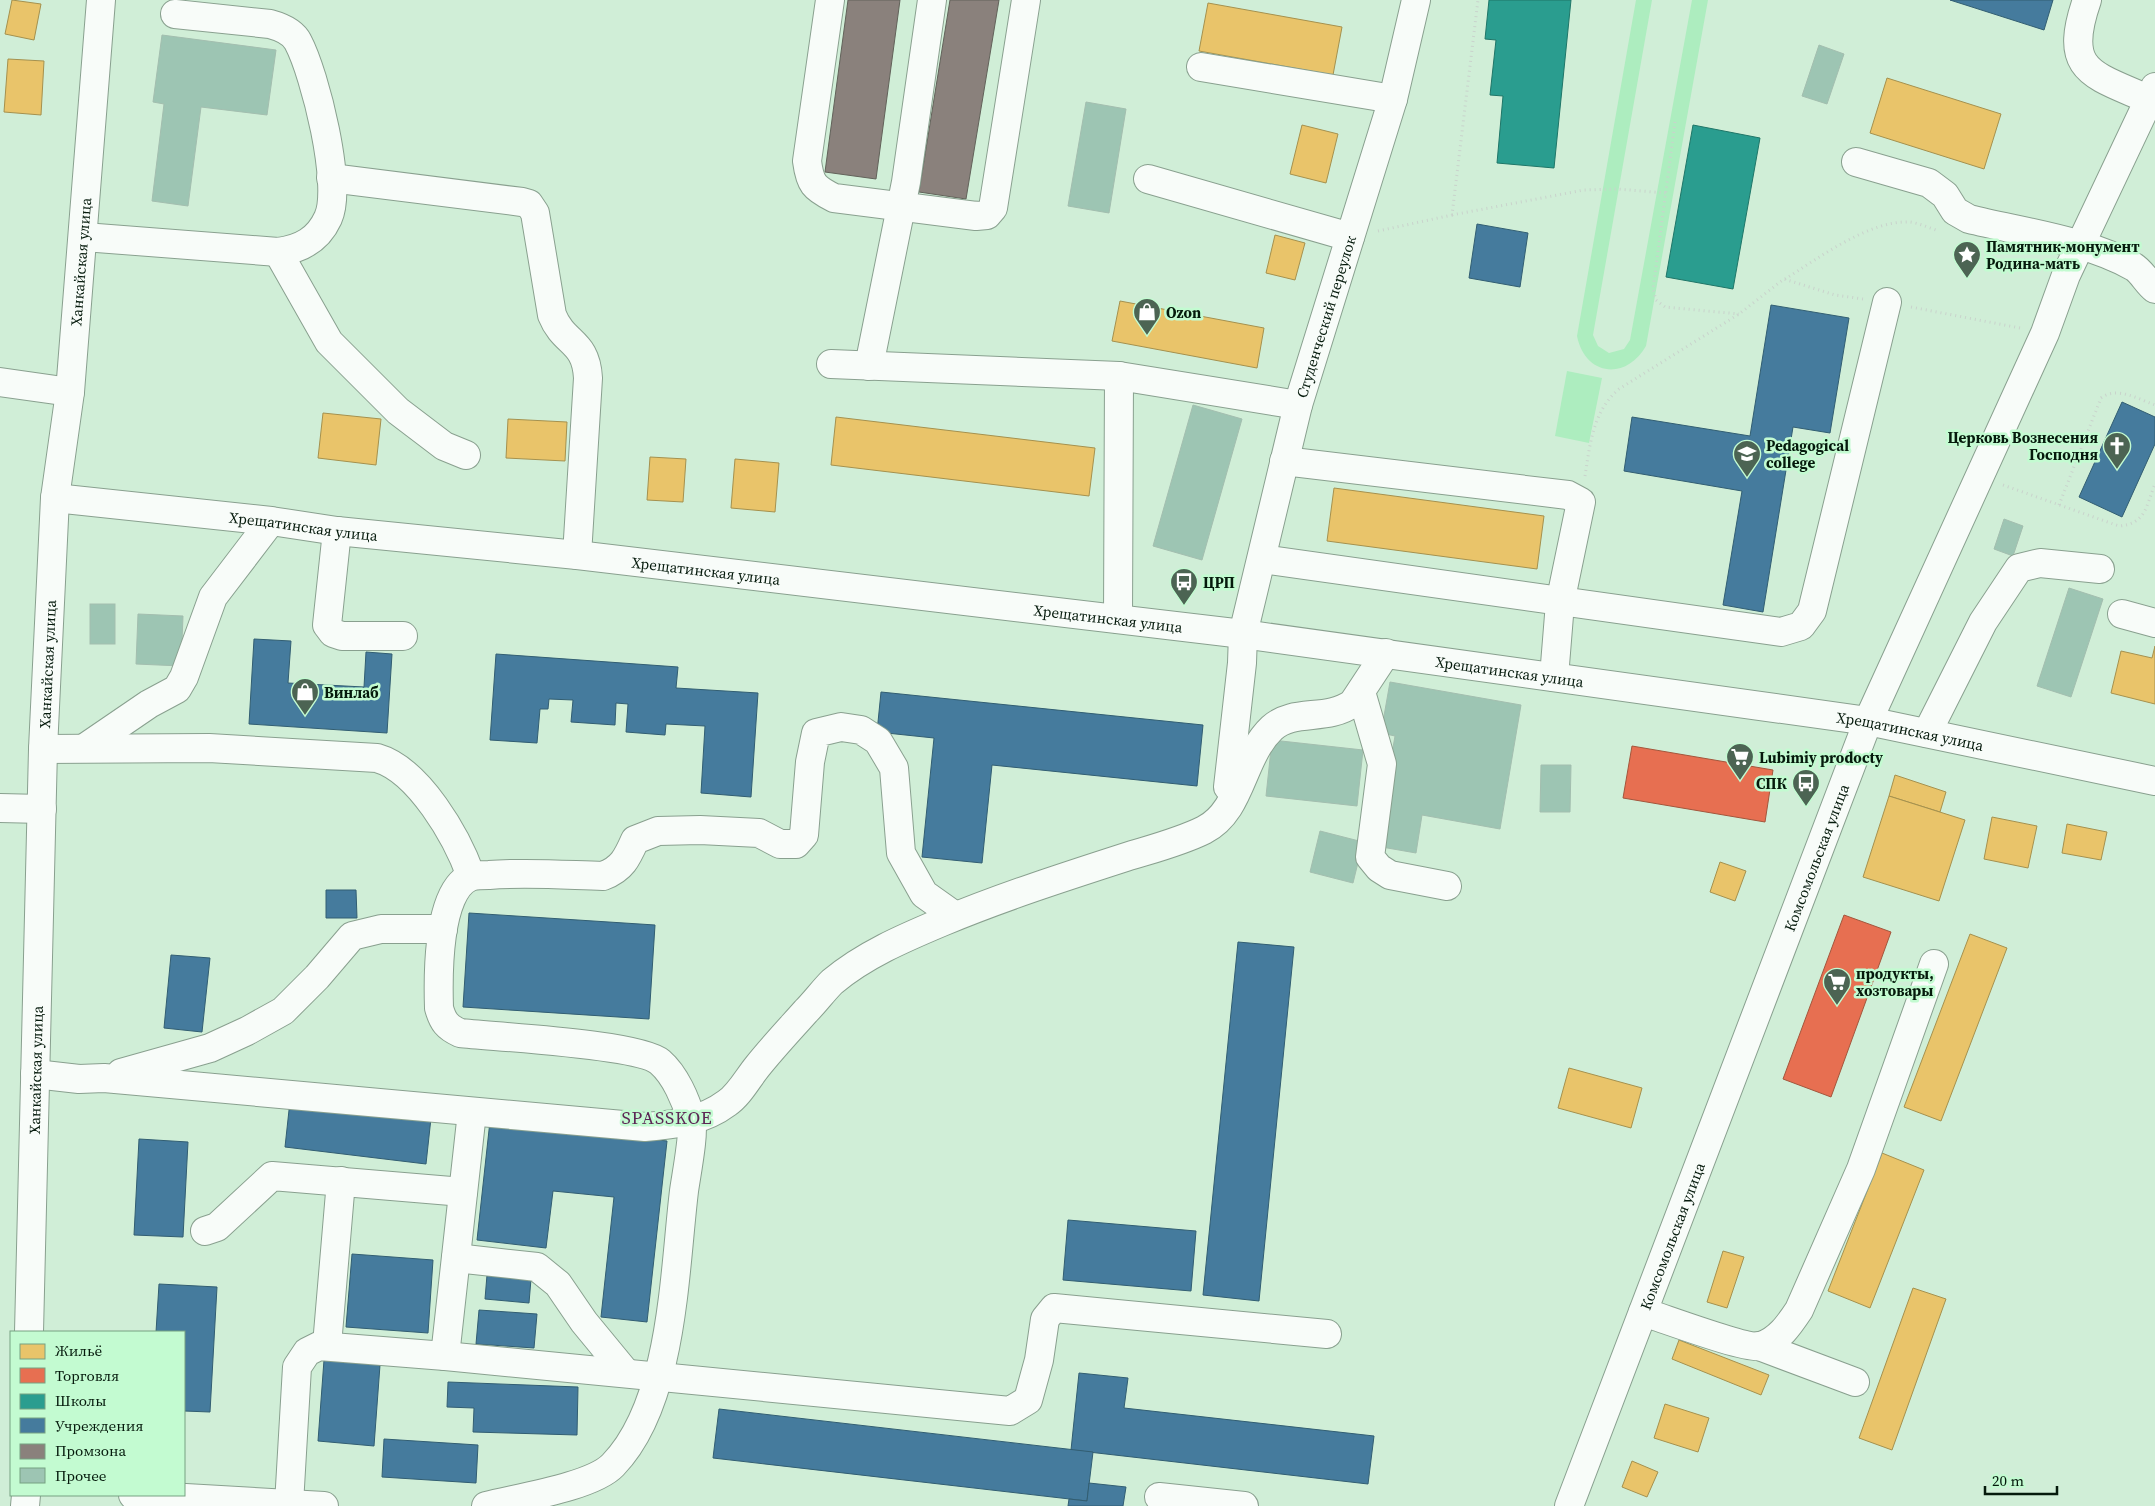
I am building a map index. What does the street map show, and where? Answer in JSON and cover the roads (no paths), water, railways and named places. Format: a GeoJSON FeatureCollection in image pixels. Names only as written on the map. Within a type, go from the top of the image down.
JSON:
{"type":"FeatureCollection","features":[{"type":"Feature","properties":{"kind":"street","name":"Ханкайская улица"},"geometry":{"type":"LineString","coordinates":[[29,1331],[43,749],[55,498],[70,392],[84,237],[101,0]]}},
{"type":"Feature","properties":{"kind":"street"},"geometry":{"type":"LineString","coordinates":[[830,0],[807,162],[810,177],[817,189],[834,198],[900,208],[976,216],[987,215],[993,208],[1026,0]]}},
{"type":"Feature","properties":{"kind":"street"},"geometry":{"type":"LineString","coordinates":[[869,366],[906,182],[932,0]]}},
{"type":"Feature","properties":{"kind":"street","name":"Студенческий переулок"},"geometry":{"type":"LineString","coordinates":[[1225,816],[1242,663],[1243,634],[1298,405],[1393,99],[1416,0]]}},
{"type":"Feature","properties":{"kind":"street"},"geometry":{"type":"LineString","coordinates":[[2087,0],[2077,28],[2080,59],[2093,75],[2152,93]]}},
{"type":"Feature","properties":{"kind":"street"},"geometry":{"type":"LineString","coordinates":[[84,237],[278,252],[306,246],[318,235],[329,216],[332,199],[326,128],[298,41],[284,29],[270,24],[175,14]]}},
{"type":"Feature","properties":{"kind":"street"},"geometry":{"type":"LineString","coordinates":[[1200,67],[1393,99]]}},
{"type":"Feature","properties":{"kind":"street","name":"Комсомольская улица"},"geometry":{"type":"LineString","coordinates":[[1570,1506],[1868,721],[2045,333],[2066,275],[2152,93]]}},
{"type":"Feature","properties":{"kind":"street"},"geometry":{"type":"LineString","coordinates":[[1856,162],[1929,183],[1945,195],[1955,211],[1968,219],[2081,246],[2113,257],[2136,268],[2155,289]]}},
{"type":"Feature","properties":{"kind":"street"},"geometry":{"type":"LineString","coordinates":[[331,178],[522,202],[529,204],[535,213],[552,315],[557,327],[578,347],[587,361],[588,378],[578,556]]}},
{"type":"Feature","properties":{"kind":"street"},"geometry":{"type":"LineString","coordinates":[[1148,179],[1350,237]]}},
{"type":"Feature","properties":{"kind":"street"},"geometry":{"type":"LineString","coordinates":[[278,252],[329,342],[398,411],[444,446],[466,455]]}},
{"type":"Feature","properties":{"kind":"street"},"geometry":{"type":"LineString","coordinates":[[1262,559],[1781,632],[1801,626],[1812,611],[1887,302]]}},
{"type":"Feature","properties":{"kind":"street"},"geometry":{"type":"LineString","coordinates":[[831,364],[1118,376],[1298,405]]}},
{"type":"Feature","properties":{"kind":"street"},"geometry":{"type":"LineString","coordinates":[[1118,376],[1118,619]]}},
{"type":"Feature","properties":{"kind":"street"},"geometry":{"type":"LineString","coordinates":[[0,382],[70,392]]}},
{"type":"Feature","properties":{"kind":"street"},"geometry":{"type":"LineString","coordinates":[[1284,461],[1568,495],[1581,502],[1560,602],[1554,677]]}},
{"type":"Feature","properties":{"kind":"street","name":"Хрещатинская улица"},"geometry":{"type":"LineString","coordinates":[[55,498],[271,521],[337,531],[578,556],[1243,634],[1386,653],[1868,721],[2155,781]]}},
{"type":"Feature","properties":{"kind":"street"},"geometry":{"type":"LineString","coordinates":[[86,747],[149,704],[178,689],[184,677],[206,611],[213,597],[271,521]]}},
{"type":"Feature","properties":{"kind":"street"},"geometry":{"type":"LineString","coordinates":[[337,531],[327,624],[333,633],[342,636],[403,636]]}},
{"type":"Feature","properties":{"kind":"street"},"geometry":{"type":"LineString","coordinates":[[1927,733],[1982,622],[2019,568],[2040,563],[2100,569]]}},
{"type":"Feature","properties":{"kind":"street"},"geometry":{"type":"LineString","coordinates":[[2122,614],[2155,623]]}},
{"type":"Feature","properties":{"kind":"street"},"geometry":{"type":"LineString","coordinates":[[35,1074],[79,1079],[104,1078],[645,1127],[673,1125],[692,1120],[728,1102],[769,1052],[832,982],[891,943],[993,901],[1204,830],[1225,816],[1250,756],[1274,726],[1297,716],[1337,713],[1353,703],[1386,653]]}},
{"type":"Feature","properties":{"kind":"street"},"geometry":{"type":"LineString","coordinates":[[1361,692],[1382,764],[1370,857],[1379,868],[1390,875],[1447,886]]}},
{"type":"Feature","properties":{"kind":"street"},"geometry":{"type":"LineString","coordinates":[[486,1506],[594,1478],[611,1467],[636,1435],[649,1406],[666,1346],[692,1120],[673,1076],[659,1061],[631,1050],[460,1033],[448,1027],[442,1019],[439,1008],[443,929],[450,897],[460,884],[471,876],[500,874],[604,876],[616,871],[625,862],[635,840],[658,831],[700,830],[759,833],[780,844],[796,844],[804,834],[810,762],[816,733],[842,727],[862,730],[878,741],[894,768],[901,853],[924,894],[955,916]]}},
{"type":"Feature","properties":{"kind":"street"},"geometry":{"type":"LineString","coordinates":[[43,749],[86,747],[209,748],[377,758],[388,761],[414,782],[442,822],[465,860],[471,876]]}},
{"type":"Feature","properties":{"kind":"street"},"geometry":{"type":"LineString","coordinates":[[0,808],[42,809]]}},
{"type":"Feature","properties":{"kind":"street"},"geometry":{"type":"LineString","coordinates":[[104,1078],[210,1048],[247,1031],[283,1011],[317,977],[352,936],[381,930],[443,929]]}},
{"type":"Feature","properties":{"kind":"street"},"geometry":{"type":"LineString","coordinates":[[1759,1346],[1777,1338],[1788,1327],[1799,1310],[1861,1169],[1934,964]]}},
{"type":"Feature","properties":{"kind":"street"},"geometry":{"type":"LineString","coordinates":[[445,1356],[472,1112]]}},
{"type":"Feature","properties":{"kind":"street"},"geometry":{"type":"LineString","coordinates":[[205,1231],[217,1227],[264,1181],[272,1176],[464,1192]]}},
{"type":"Feature","properties":{"kind":"street"},"geometry":{"type":"LineString","coordinates":[[327,1345],[340,1182]]}},
{"type":"Feature","properties":{"kind":"street"},"geometry":{"type":"LineString","coordinates":[[456,1258],[537,1267],[558,1284],[584,1322],[626,1373]]}},
{"type":"Feature","properties":{"kind":"street"},"geometry":{"type":"LineString","coordinates":[[277,1504],[298,1367],[307,1352],[319,1346],[327,1345],[626,1373],[1010,1411],[1028,1400],[1039,1360],[1045,1318],[1054,1308],[1327,1334]]}},
{"type":"Feature","properties":{"kind":"street"},"geometry":{"type":"LineString","coordinates":[[1643,1312],[1740,1344],[1759,1346],[1856,1382]]}},
{"type":"Feature","properties":{"kind":"street"},"geometry":{"type":"LineString","coordinates":[[149,1496],[324,1506]]}},
{"type":"Feature","properties":{"kind":"street"},"geometry":{"type":"LineString","coordinates":[[1159,1497],[1244,1506]]}},
{"type":"Feature","properties":{"kind":"place","name":"Памятник-монумент Родина-мать"},"geometry":{"type":"Point","coordinates":[1967,279]}},
{"type":"Feature","properties":{"kind":"place","name":"Ozon"},"geometry":{"type":"Point","coordinates":[1147,336]}},
{"type":"Feature","properties":{"kind":"place","name":"Церковь Вознесения Господня"},"geometry":{"type":"Point","coordinates":[2117,470]}},
{"type":"Feature","properties":{"kind":"place","name":"Pedagogical college"},"geometry":{"type":"Point","coordinates":[1747,478]}},
{"type":"Feature","properties":{"kind":"place","name":"ЦРП"},"geometry":{"type":"Point","coordinates":[1184,606]}},
{"type":"Feature","properties":{"kind":"place","name":"Винлаб"},"geometry":{"type":"Point","coordinates":[305,716]}},
{"type":"Feature","properties":{"kind":"place","name":"Lubimiy prodocty"},"geometry":{"type":"Point","coordinates":[1740,781]}},
{"type":"Feature","properties":{"kind":"place","name":"СПК"},"geometry":{"type":"Point","coordinates":[1806,807]}},
{"type":"Feature","properties":{"kind":"place","name":"продукты, хозтовары"},"geometry":{"type":"Point","coordinates":[1837,1006]}},
{"type":"Feature","properties":{"kind":"district","name":"SPASSKOE"},"geometry":{"type":"Point","coordinates":[667,1117]}}]}
